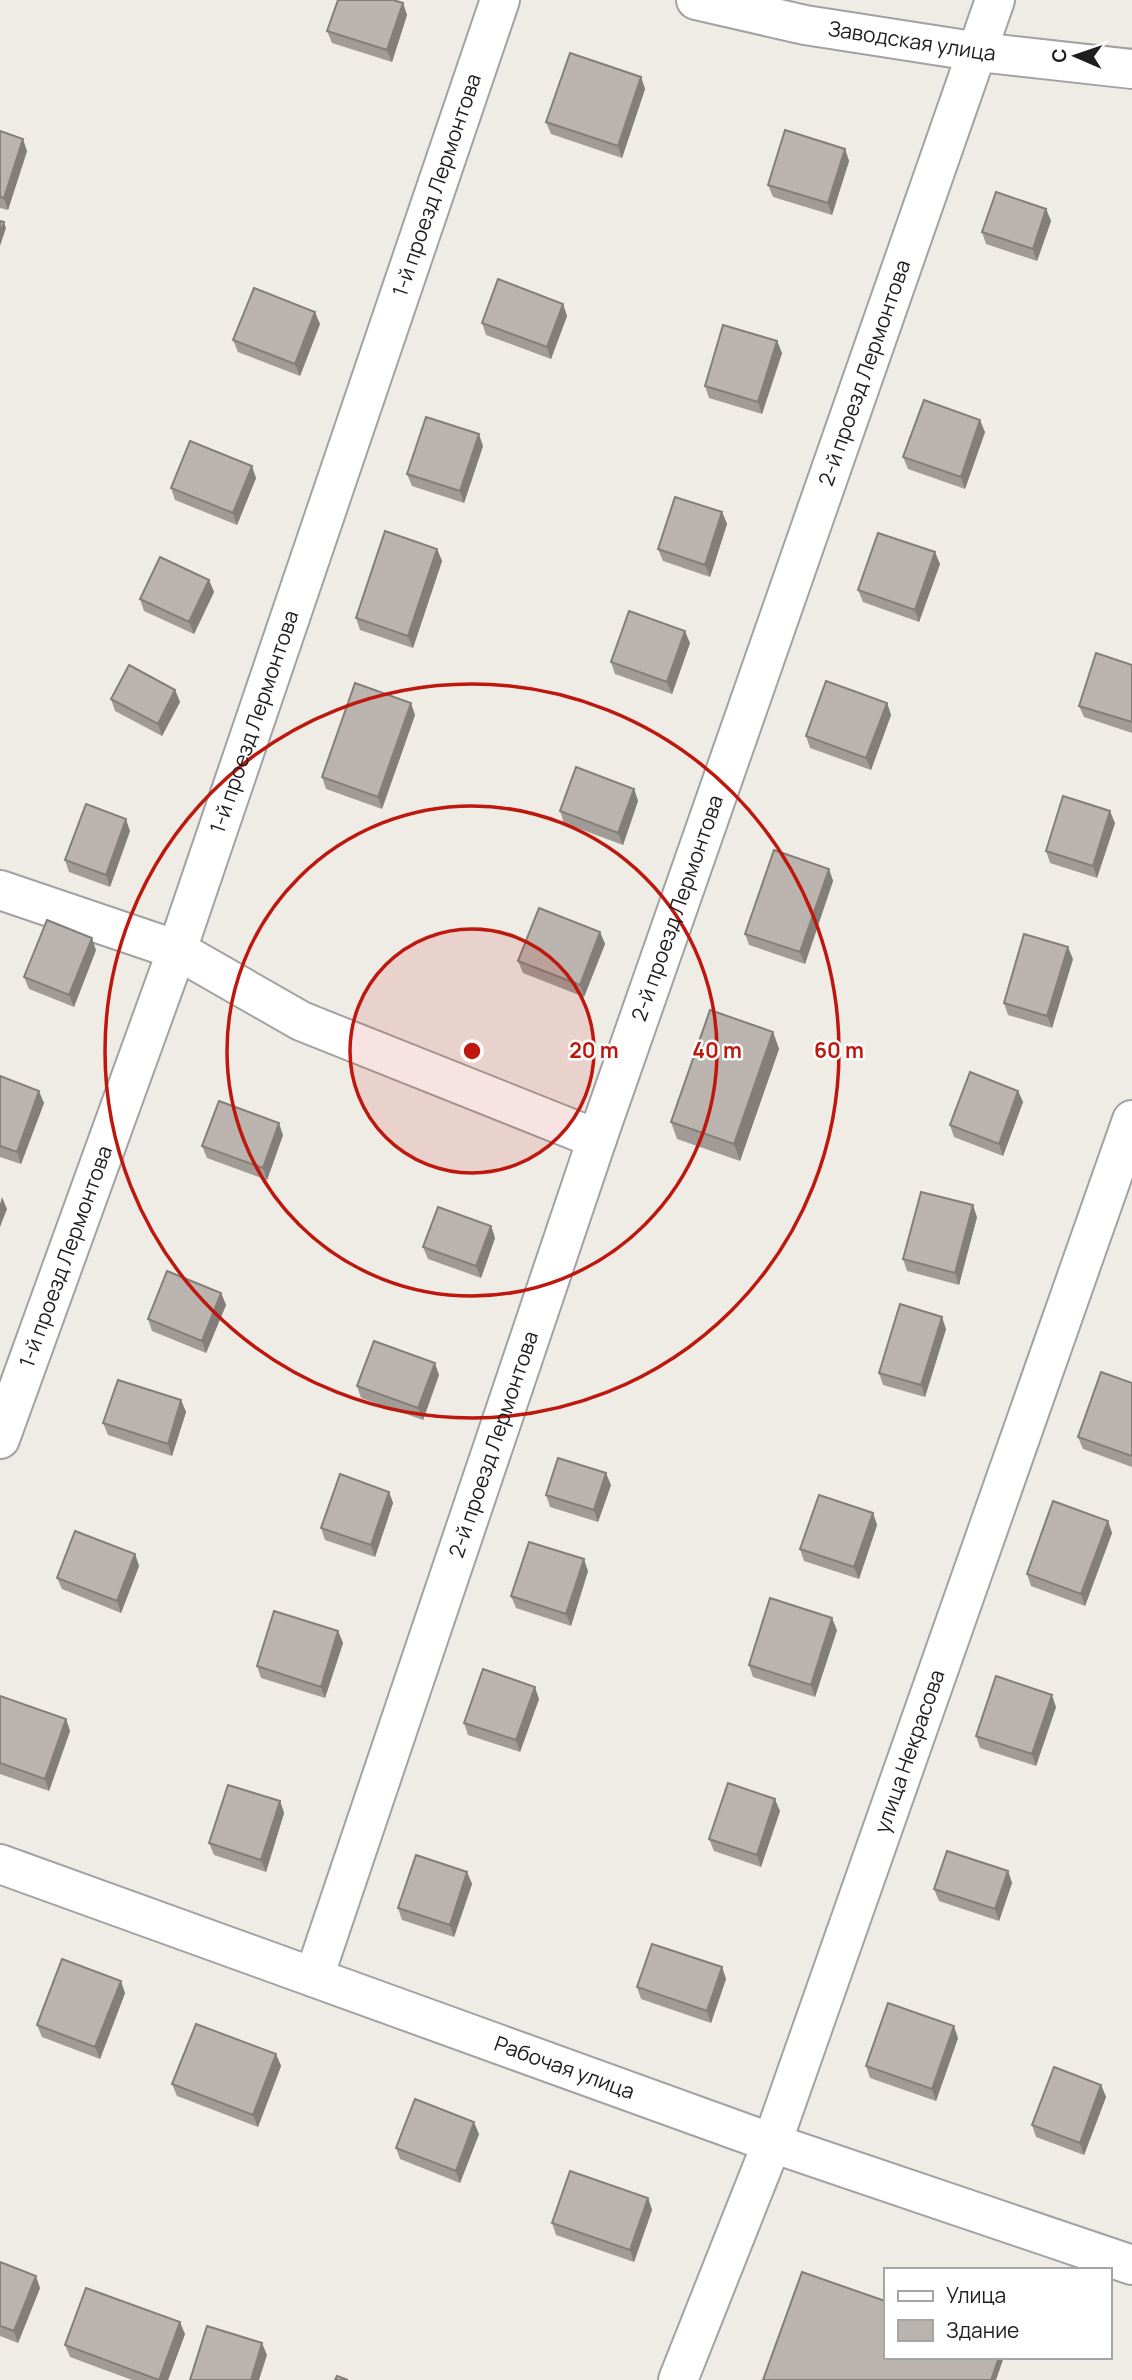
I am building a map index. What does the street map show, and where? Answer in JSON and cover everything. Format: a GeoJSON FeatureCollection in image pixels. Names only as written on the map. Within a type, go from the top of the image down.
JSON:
{"type":"FeatureCollection","features":[{"type":"Feature","properties":{"kind":"street","name":"1-й проезд Лермонтова"},"geometry":{"type":"LineString","coordinates":[[0,1438],[177,950],[500,0]]}},
{"type":"Feature","properties":{"kind":"street","name":"Заводская улица"},"geometry":{"type":"LineString","coordinates":[[696,0],[805,25],[979,51],[1132,69]]}},
{"type":"Feature","properties":{"kind":"street","name":"2-й проезд Лермонтова"},"geometry":{"type":"LineString","coordinates":[[314,1977],[597,1139],[995,0]]}},
{"type":"Feature","properties":{"kind":"street"},"geometry":{"type":"LineString","coordinates":[[0,890],[177,950],[301,1021],[597,1139]]}},
{"type":"Feature","properties":{"kind":"street","name":"улица Некрасова"},"geometry":{"type":"LineString","coordinates":[[678,2380],[772,2143],[1132,1120]]}},
{"type":"Feature","properties":{"kind":"street","name":"Рабочая улица"},"geometry":{"type":"LineString","coordinates":[[0,1864],[772,2143],[1132,2265]]}},
{"type":"Feature","properties":{"kind":"building"},"geometry":{"type":"Polygon","coordinates":[[[338,0],[393,0],[403,3],[387,50],[327,31],[338,0]]]}},
{"type":"Feature","properties":{"kind":"building"},"geometry":{"type":"Polygon","coordinates":[[[570,53],[641,77],[618,146],[546,122],[570,53]]]}},
{"type":"Feature","properties":{"kind":"building"},"geometry":{"type":"Polygon","coordinates":[[[785,130],[845,149],[828,203],[768,185],[785,130]]]}},
{"type":"Feature","properties":{"kind":"building"},"geometry":{"type":"Polygon","coordinates":[[[0,131],[23,139],[4,198],[0,197],[0,131]]]}},
{"type":"Feature","properties":{"kind":"building"},"geometry":{"type":"Polygon","coordinates":[[[996,192],[1046,209],[1033,249],[982,232],[996,192]]]}},
{"type":"Feature","properties":{"kind":"building"},"geometry":{"type":"Polygon","coordinates":[[[498,279],[563,304],[547,347],[482,323],[498,279]]]}},
{"type":"Feature","properties":{"kind":"building"},"geometry":{"type":"Polygon","coordinates":[[[254,288],[315,312],[295,364],[233,340],[254,288]]]}},
{"type":"Feature","properties":{"kind":"building"},"geometry":{"type":"Polygon","coordinates":[[[723,325],[777,341],[758,402],[705,386],[723,325]]]}},
{"type":"Feature","properties":{"kind":"building"},"geometry":{"type":"Polygon","coordinates":[[[924,400],[980,420],[961,477],[903,457],[924,400]]]}},
{"type":"Feature","properties":{"kind":"building"},"geometry":{"type":"Polygon","coordinates":[[[426,417],[479,434],[460,491],[407,474],[426,417]]]}},
{"type":"Feature","properties":{"kind":"building"},"geometry":{"type":"Polygon","coordinates":[[[190,441],[252,466],[233,513],[171,488],[190,441]]]}},
{"type":"Feature","properties":{"kind":"building"},"geometry":{"type":"Polygon","coordinates":[[[675,497],[722,512],[705,565],[658,549],[675,497]]]}},
{"type":"Feature","properties":{"kind":"building"},"geometry":{"type":"Polygon","coordinates":[[[385,531],[437,549],[408,636],[356,618],[385,531]]]}},
{"type":"Feature","properties":{"kind":"building"},"geometry":{"type":"Polygon","coordinates":[[[878,533],[935,552],[915,610],[858,590],[878,533]]]}},
{"type":"Feature","properties":{"kind":"building"},"geometry":{"type":"Polygon","coordinates":[[[160,557],[209,580],[189,622],[140,599],[160,557]]]}},
{"type":"Feature","properties":{"kind":"building"},"geometry":{"type":"Polygon","coordinates":[[[629,611],[685,631],[667,682],[611,662],[629,611]]]}},
{"type":"Feature","properties":{"kind":"building"},"geometry":{"type":"Polygon","coordinates":[[[1096,653],[1132,665],[1132,722],[1079,706],[1096,653]]]}},
{"type":"Feature","properties":{"kind":"building"},"geometry":{"type":"Polygon","coordinates":[[[129,665],[175,690],[158,724],[111,699],[129,665]]]}},
{"type":"Feature","properties":{"kind":"building"},"geometry":{"type":"Polygon","coordinates":[[[826,681],[887,703],[866,758],[806,736],[826,681]]]}},
{"type":"Feature","properties":{"kind":"building"},"geometry":{"type":"Polygon","coordinates":[[[355,683],[411,703],[378,797],[322,777],[355,683]]]}},
{"type":"Feature","properties":{"kind":"building"},"geometry":{"type":"Polygon","coordinates":[[[576,767],[634,789],[618,833],[560,811],[576,767]]]}},
{"type":"Feature","properties":{"kind":"building"},"geometry":{"type":"Polygon","coordinates":[[[1063,796],[1110,811],[1093,866],[1046,851],[1063,796]]]}},
{"type":"Feature","properties":{"kind":"building"},"geometry":{"type":"Polygon","coordinates":[[[86,804],[126,819],[106,875],[65,860],[86,804]]]}},
{"type":"Feature","properties":{"kind":"building"},"geometry":{"type":"Polygon","coordinates":[[[774,850],[829,869],[800,952],[745,934],[774,850]]]}},
{"type":"Feature","properties":{"kind":"building"},"geometry":{"type":"Polygon","coordinates":[[[539,908],[600,932],[580,985],[518,961],[539,908]]]}},
{"type":"Feature","properties":{"kind":"building"},"geometry":{"type":"Polygon","coordinates":[[[47,920],[92,938],[69,995],[24,977],[47,920]]]}},
{"type":"Feature","properties":{"kind":"building"},"geometry":{"type":"Polygon","coordinates":[[[1024,934],[1068,947],[1047,1016],[1004,1003],[1024,934]]]}},
{"type":"Feature","properties":{"kind":"building"},"geometry":{"type":"Polygon","coordinates":[[[710,1010],[773,1032],[734,1144],[671,1122],[710,1010]]]}},
{"type":"Feature","properties":{"kind":"building"},"geometry":{"type":"Polygon","coordinates":[[[970,1072],[1018,1091],[999,1144],[950,1125],[970,1072]]]}},
{"type":"Feature","properties":{"kind":"building"},"geometry":{"type":"Polygon","coordinates":[[[0,1076],[39,1091],[17,1152],[0,1146],[0,1076]]]}},
{"type":"Feature","properties":{"kind":"building"},"geometry":{"type":"Polygon","coordinates":[[[219,1101],[279,1123],[263,1168],[202,1146],[219,1101]]]}},
{"type":"Feature","properties":{"kind":"building"},"geometry":{"type":"Polygon","coordinates":[[[921,1192],[973,1205],[955,1273],[903,1259],[921,1192]]]}},
{"type":"Feature","properties":{"kind":"building"},"geometry":{"type":"Polygon","coordinates":[[[438,1207],[491,1226],[476,1266],[423,1247],[438,1207]]]}},
{"type":"Feature","properties":{"kind":"building"},"geometry":{"type":"Polygon","coordinates":[[[167,1271],[221,1293],[202,1341],[148,1319],[167,1271]]]}},
{"type":"Feature","properties":{"kind":"building"},"geometry":{"type":"Polygon","coordinates":[[[900,1304],[942,1317],[921,1385],[879,1373],[900,1304]]]}},
{"type":"Feature","properties":{"kind":"building"},"geometry":{"type":"Polygon","coordinates":[[[374,1341],[435,1363],[418,1408],[357,1386],[374,1341]]]}},
{"type":"Feature","properties":{"kind":"building"},"geometry":{"type":"Polygon","coordinates":[[[1101,1372],[1132,1383],[1132,1456],[1078,1437],[1101,1372]]]}},
{"type":"Feature","properties":{"kind":"building"},"geometry":{"type":"Polygon","coordinates":[[[118,1380],[181,1400],[168,1444],[103,1423],[118,1380]]]}},
{"type":"Feature","properties":{"kind":"building"},"geometry":{"type":"Polygon","coordinates":[[[558,1458],[606,1473],[594,1510],[546,1495],[558,1458]]]}},
{"type":"Feature","properties":{"kind":"building"},"geometry":{"type":"Polygon","coordinates":[[[340,1474],[389,1492],[371,1545],[321,1528],[340,1474]]]}},
{"type":"Feature","properties":{"kind":"building"},"geometry":{"type":"Polygon","coordinates":[[[819,1495],[873,1513],[854,1567],[800,1549],[819,1495]]]}},
{"type":"Feature","properties":{"kind":"building"},"geometry":{"type":"Polygon","coordinates":[[[1053,1501],[1108,1521],[1081,1594],[1027,1574],[1053,1501]]]}},
{"type":"Feature","properties":{"kind":"building"},"geometry":{"type":"Polygon","coordinates":[[[75,1531],[135,1554],[117,1601],[57,1578],[75,1531]]]}},
{"type":"Feature","properties":{"kind":"building"},"geometry":{"type":"Polygon","coordinates":[[[529,1542],[584,1559],[566,1614],[511,1596],[529,1542]]]}},
{"type":"Feature","properties":{"kind":"building"},"geometry":{"type":"Polygon","coordinates":[[[770,1598],[832,1618],[811,1685],[749,1665],[770,1598]]]}},
{"type":"Feature","properties":{"kind":"building"},"geometry":{"type":"Polygon","coordinates":[[[274,1611],[338,1631],[321,1687],[257,1666],[274,1611]]]}},
{"type":"Feature","properties":{"kind":"building"},"geometry":{"type":"Polygon","coordinates":[[[483,1669],[535,1687],[516,1740],[464,1723],[483,1669]]]}},
{"type":"Feature","properties":{"kind":"building"},"geometry":{"type":"Polygon","coordinates":[[[996,1676],[1052,1695],[1032,1754],[976,1736],[996,1676]]]}},
{"type":"Feature","properties":{"kind":"building"},"geometry":{"type":"Polygon","coordinates":[[[0,1696],[66,1719],[45,1779],[0,1763],[0,1696]]]}},
{"type":"Feature","properties":{"kind":"building"},"geometry":{"type":"Polygon","coordinates":[[[728,1783],[775,1799],[757,1855],[709,1839],[728,1783]]]}},
{"type":"Feature","properties":{"kind":"building"},"geometry":{"type":"Polygon","coordinates":[[[228,1785],[280,1801],[261,1860],[209,1843],[228,1785]]]}},
{"type":"Feature","properties":{"kind":"building"},"geometry":{"type":"Polygon","coordinates":[[[947,1851],[1008,1871],[995,1909],[934,1889],[947,1851]]]}},
{"type":"Feature","properties":{"kind":"building"},"geometry":{"type":"Polygon","coordinates":[[[416,1855],[467,1872],[450,1925],[398,1908],[416,1855]]]}},
{"type":"Feature","properties":{"kind":"building"},"geometry":{"type":"Polygon","coordinates":[[[652,1944],[722,1967],[707,2011],[637,1987],[652,1944]]]}},
{"type":"Feature","properties":{"kind":"building"},"geometry":{"type":"Polygon","coordinates":[[[62,1959],[121,1981],[95,2047],[37,2025],[62,1959]]]}},
{"type":"Feature","properties":{"kind":"building"},"geometry":{"type":"Polygon","coordinates":[[[888,2003],[954,2026],[932,2089],[866,2066],[888,2003]]]}},
{"type":"Feature","properties":{"kind":"building"},"geometry":{"type":"Polygon","coordinates":[[[196,2024],[276,2054],[253,2115],[172,2084],[196,2024]]]}},
{"type":"Feature","properties":{"kind":"building"},"geometry":{"type":"Polygon","coordinates":[[[1054,2067],[1101,2085],[1080,2143],[1032,2125],[1054,2067]]]}},
{"type":"Feature","properties":{"kind":"building"},"geometry":{"type":"Polygon","coordinates":[[[415,2099],[474,2122],[456,2171],[396,2148],[415,2099]]]}},
{"type":"Feature","properties":{"kind":"building"},"geometry":{"type":"Polygon","coordinates":[[[570,2171],[648,2198],[630,2250],[552,2223],[570,2171]]]}},
{"type":"Feature","properties":{"kind":"building"},"geometry":{"type":"Polygon","coordinates":[[[0,2262],[36,2276],[14,2331],[0,2326],[0,2262]]]}},
{"type":"Feature","properties":{"kind":"building"},"geometry":{"type":"Polygon","coordinates":[[[802,2272],[884,2301],[884,2359],[998,2359],[991,2380],[763,2380],[802,2272]]]}},
{"type":"Feature","properties":{"kind":"building"},"geometry":{"type":"Polygon","coordinates":[[[86,2288],[180,2322],[159,2380],[65,2345],[86,2288]]]}},
{"type":"Feature","properties":{"kind":"building"},"geometry":{"type":"Polygon","coordinates":[[[207,2326],[262,2343],[251,2380],[190,2380],[207,2326]]]}}]}
